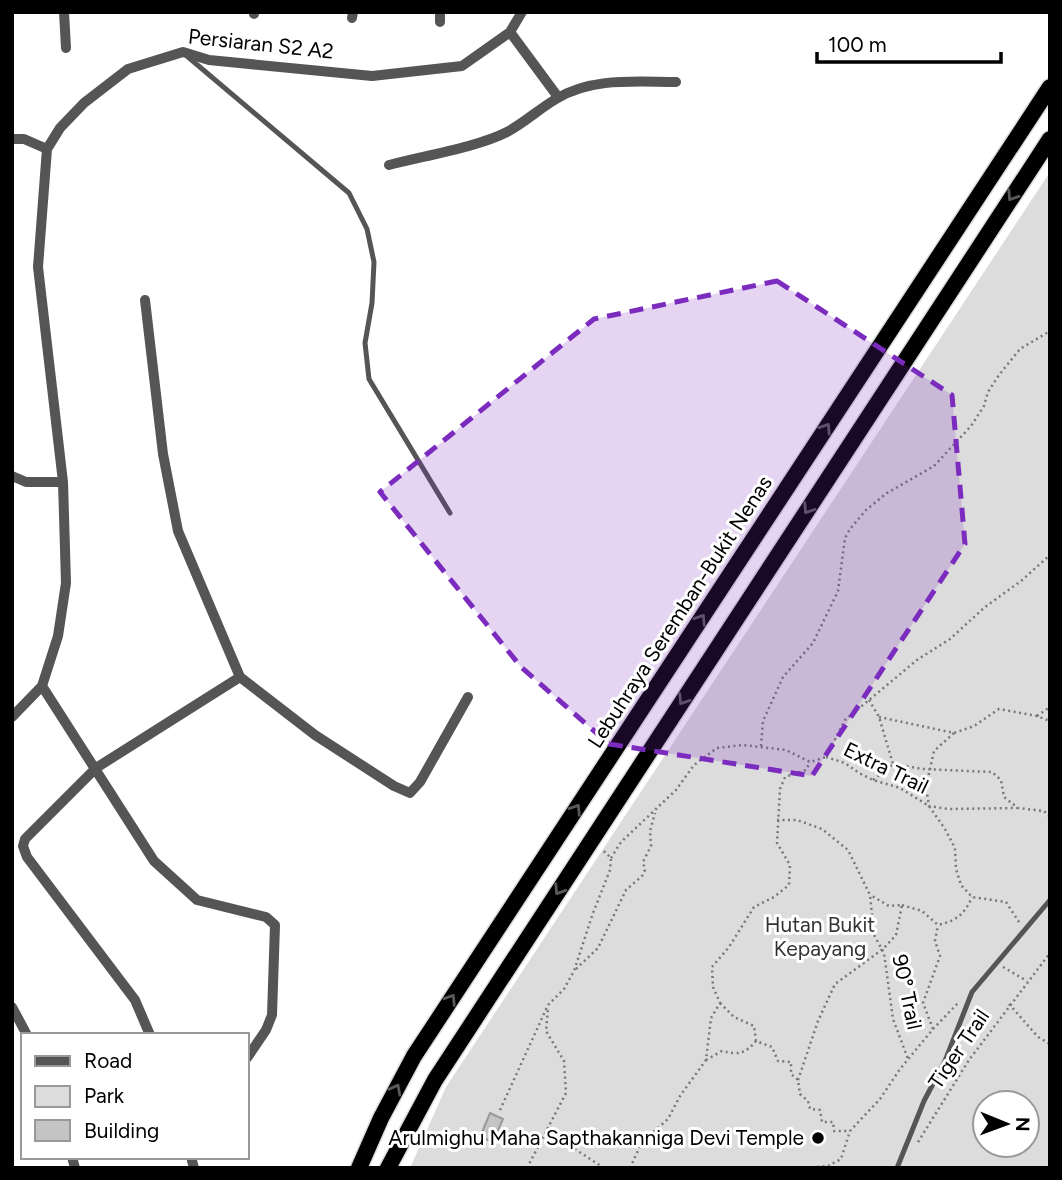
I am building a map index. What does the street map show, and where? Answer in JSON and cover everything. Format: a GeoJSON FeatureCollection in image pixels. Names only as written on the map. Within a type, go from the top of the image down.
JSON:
{"type":"FeatureCollection","features":[{"type":"Feature","properties":{"kind":"highway","name":"Lebuhraya Seremban-Bukit Nenas"},"geometry":{"type":"LineString","coordinates":[[359,1168],[381,1118],[414,1056],[1050,87]]}},
{"type":"Feature","properties":{"kind":"highway"},"geometry":{"type":"LineString","coordinates":[[388,1168],[435,1080],[1050,139]]}},
{"type":"Feature","properties":{"kind":"street"},"geometry":{"type":"LineString","coordinates":[[64,12],[66,48]]}},
{"type":"Feature","properties":{"kind":"street","name":"Persiaran S2 A2"},"geometry":{"type":"LineString","coordinates":[[47,149],[60,128],[84,103],[128,69],[183,52],[209,60],[372,76],[462,66],[510,32],[522,12]]}},
{"type":"Feature","properties":{"kind":"street"},"geometry":{"type":"LineString","coordinates":[[510,32],[558,97]]}},
{"type":"Feature","properties":{"kind":"street"},"geometry":{"type":"LineString","coordinates":[[389,165],[488,140],[507,132],[558,97],[605,82],[676,82]]}},
{"type":"Feature","properties":{"kind":"street"},"geometry":{"type":"LineString","coordinates":[[12,139],[24,139],[47,149],[38,267],[63,482],[66,583],[58,636],[41,686],[12,717]]}},
{"type":"Feature","properties":{"kind":"street"},"geometry":{"type":"LineString","coordinates":[[145,300],[163,454],[178,531],[240,677],[315,735],[394,786],[410,793],[420,782],[468,697]]}},
{"type":"Feature","properties":{"kind":"street"},"geometry":{"type":"LineString","coordinates":[[12,476],[26,482],[63,482]]}},
{"type":"Feature","properties":{"kind":"street"},"geometry":{"type":"LineString","coordinates":[[149,1033],[135,1000],[27,857],[23,846],[25,839],[96,768],[240,677]]}},
{"type":"Feature","properties":{"kind":"street"},"geometry":{"type":"LineString","coordinates":[[41,686],[154,861],[197,900],[266,917],[275,925],[272,1015],[266,1030],[248,1057]]}},
{"type":"Feature","properties":{"kind":"street"},"geometry":{"type":"LineString","coordinates":[[12,1007],[26,1033]]}},
{"type":"Feature","properties":{"kind":"lane"},"geometry":{"type":"LineString","coordinates":[[183,52],[349,193],[367,229],[374,262],[372,303],[365,343],[369,379],[450,513]]}},
{"type":"Feature","properties":{"kind":"lane"},"geometry":{"type":"LineString","coordinates":[[897,1168],[924,1101],[945,1061],[972,992],[1050,900]]}},
{"type":"Feature","properties":{"kind":"path"},"geometry":{"type":"LineString","coordinates":[[761,747],[763,721],[778,687],[783,677],[813,643],[838,591],[845,538],[850,529],[866,510],[887,493],[934,466],[971,426],[984,407],[988,392],[1020,349],[1050,331]]}},
{"type":"Feature","properties":{"kind":"path"},"geometry":{"type":"LineString","coordinates":[[500,1110],[548,1005],[564,989],[574,971],[610,870],[611,858],[621,842],[676,790],[694,765],[717,748],[743,746],[786,750],[810,762],[826,757],[845,720],[917,660],[950,639],[1050,555]]}},
{"type":"Feature","properties":{"kind":"path"},"geometry":{"type":"LineString","coordinates":[[869,700],[879,717],[893,764]]}},
{"type":"Feature","properties":{"kind":"path"},"geometry":{"type":"LineString","coordinates":[[1037,716],[1050,707]]}},
{"type":"Feature","properties":{"kind":"path"},"geometry":{"type":"LineString","coordinates":[[1050,721],[999,709],[974,726],[954,733],[934,751],[926,787],[929,806],[948,809],[1018,808],[1044,811],[1050,817]]}},
{"type":"Feature","properties":{"kind":"path"},"geometry":{"type":"LineString","coordinates":[[879,717],[954,733]]}},
{"type":"Feature","properties":{"kind":"path","name":"Extra Trail"},"geometry":{"type":"LineString","coordinates":[[826,757],[845,762],[873,780],[900,788],[929,806],[955,848],[958,877],[961,885],[972,897]]}},
{"type":"Feature","properties":{"kind":"path"},"geometry":{"type":"LineString","coordinates":[[757,1041],[754,1026],[734,1017],[720,1003],[713,987],[712,967],[729,947],[754,907],[774,897],[789,885],[790,865],[777,843],[780,789],[785,777],[806,770],[810,762]]}},
{"type":"Feature","properties":{"kind":"path"},"geometry":{"type":"LineString","coordinates":[[873,780],[893,764],[992,772],[1000,780],[1004,797],[1018,808]]}},
{"type":"Feature","properties":{"kind":"path"},"geometry":{"type":"LineString","coordinates":[[574,971],[598,948],[626,890],[642,876],[645,870],[643,862],[651,846],[651,824],[656,809]]}},
{"type":"Feature","properties":{"kind":"path","name":"90° Trail"},"geometry":{"type":"LineString","coordinates":[[777,820],[797,820],[822,829],[848,850],[870,895],[874,935],[883,949],[893,1018],[908,1059]]}},
{"type":"Feature","properties":{"kind":"path"},"geometry":{"type":"LineString","coordinates":[[595,852],[605,852],[611,858]]}},
{"type":"Feature","properties":{"kind":"path"},"geometry":{"type":"LineString","coordinates":[[870,895],[889,906],[902,905],[922,911],[938,925]]}},
{"type":"Feature","properties":{"kind":"path"},"geometry":{"type":"LineString","coordinates":[[938,925],[952,922],[960,916],[967,910],[972,897],[1006,902],[1025,931]]}},
{"type":"Feature","properties":{"kind":"path"},"geometry":{"type":"LineString","coordinates":[[850,1131],[834,1131],[833,1122],[822,1122],[820,1110],[810,1109],[808,1101],[800,1094],[798,1080],[818,1021],[835,984],[883,949],[896,935],[902,905]]}},
{"type":"Feature","properties":{"kind":"path"},"geometry":{"type":"LineString","coordinates":[[933,1030],[923,1003],[940,956],[935,941],[938,925]]}},
{"type":"Feature","properties":{"kind":"path","name":"Tiger Trail"},"geometry":{"type":"LineString","coordinates":[[913,1149],[968,1060],[1050,953]]}},
{"type":"Feature","properties":{"kind":"path"},"geometry":{"type":"LineString","coordinates":[[996,962],[1027,981]]}},
{"type":"Feature","properties":{"kind":"path"},"geometry":{"type":"LineString","coordinates":[[806,1168],[828,1166],[841,1159],[850,1131],[880,1099],[908,1059],[933,1030],[972,992]]}},
{"type":"Feature","properties":{"kind":"path"},"geometry":{"type":"LineString","coordinates":[[706,1060],[711,1018],[720,1003]]}},
{"type":"Feature","properties":{"kind":"path"},"geometry":{"type":"LineString","coordinates":[[1009,1004],[1038,1037],[1050,1044]]}},
{"type":"Feature","properties":{"kind":"path"},"geometry":{"type":"LineString","coordinates":[[527,1168],[566,1093],[564,1061],[546,1031],[548,1005]]}},
{"type":"Feature","properties":{"kind":"path"},"geometry":{"type":"LineString","coordinates":[[757,1041],[772,1047],[778,1061],[791,1062],[791,1074],[798,1080]]}},
{"type":"Feature","properties":{"kind":"path"},"geometry":{"type":"LineString","coordinates":[[630,1168],[642,1142],[668,1119],[680,1096],[706,1060],[722,1051],[736,1055],[746,1053],[757,1041]]}},
{"type":"Feature","properties":{"kind":"path"},"geometry":{"type":"LineString","coordinates":[[547,1131],[604,1168]]}},
{"type":"Feature","properties":{"kind":"highlighted area"},"geometry":{"type":"Polygon","coordinates":[[[777,281],[952,395],[965,544],[812,776],[609,744],[521,667],[380,492],[594,319],[777,281]]]}},
{"type":"Feature","properties":{"kind":"green space","name":"Hutan Bukit Kepayang"},"geometry":{"type":"Polygon","coordinates":[[[1050,172],[1050,1168],[410,1168],[446,1087],[1050,172]]]}},
{"type":"Feature","properties":{"kind":"building"},"geometry":{"type":"Polygon","coordinates":[[[490,1113],[503,1119],[493,1142],[480,1137],[490,1113]]]}},
{"type":"Feature","properties":{"kind":"place","name":"Arulmighu Maha Sapthakanniga Devi Temple"},"geometry":{"type":"Point","coordinates":[818,1138]}}]}
